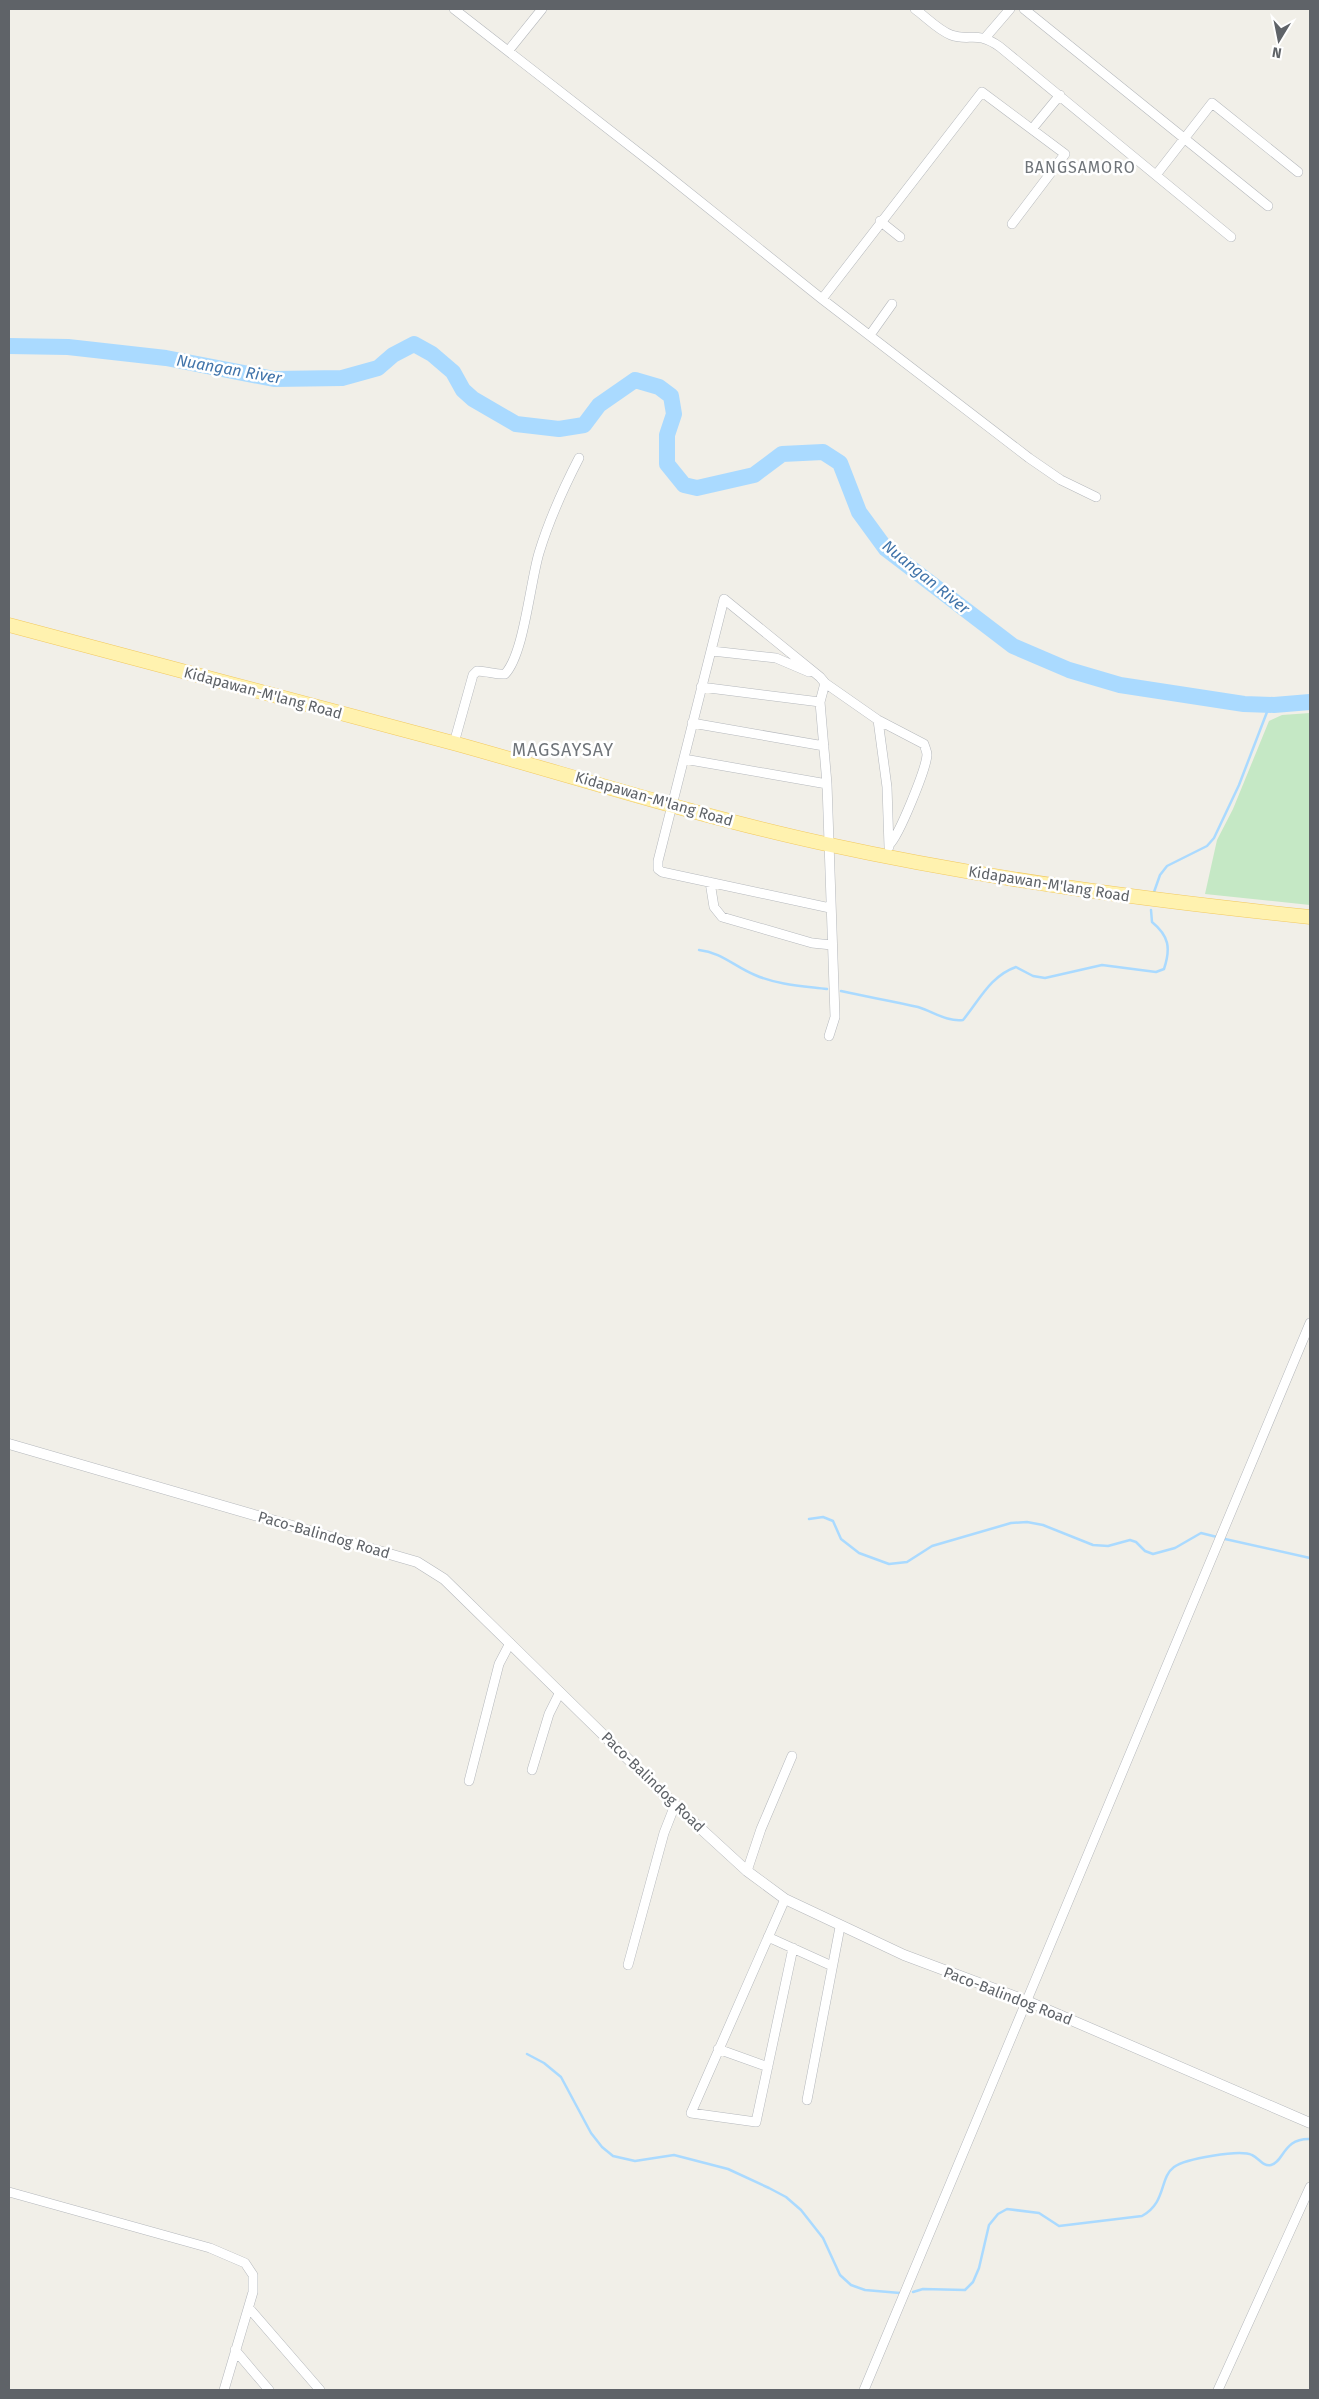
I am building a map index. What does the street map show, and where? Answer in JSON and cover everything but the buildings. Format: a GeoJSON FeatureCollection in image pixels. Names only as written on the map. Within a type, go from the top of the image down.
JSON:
{"type":"FeatureCollection","features":[{"type":"Feature","properties":{"kind":"main road","name":"Kidapawan-M'lang Road"},"geometry":{"type":"LineString","coordinates":[[9,625],[454,743],[748,826],[829,845],[889,851],[1040,884],[1161,902],[1310,917]]}},
{"type":"Feature","properties":{"kind":"street"},"geometry":{"type":"LineString","coordinates":[[454,9],[509,50],[822,299],[1029,458],[1061,480],[1096,497]]}},
{"type":"Feature","properties":{"kind":"street"},"geometry":{"type":"LineString","coordinates":[[509,50],[542,9]]}},
{"type":"Feature","properties":{"kind":"street"},"geometry":{"type":"LineString","coordinates":[[915,9],[947,33],[985,38],[1000,47],[1060,94],[1231,237]]}},
{"type":"Feature","properties":{"kind":"street"},"geometry":{"type":"LineString","coordinates":[[985,38],[1010,9]]}},
{"type":"Feature","properties":{"kind":"street"},"geometry":{"type":"LineString","coordinates":[[1024,9],[1268,206]]}},
{"type":"Feature","properties":{"kind":"street"},"geometry":{"type":"LineString","coordinates":[[822,299],[880,221],[982,92],[1065,154],[1012,224]]}},
{"type":"Feature","properties":{"kind":"street"},"geometry":{"type":"LineString","coordinates":[[1032,129],[1060,94]]}},
{"type":"Feature","properties":{"kind":"street"},"geometry":{"type":"LineString","coordinates":[[1156,175],[1212,103],[1298,172]]}},
{"type":"Feature","properties":{"kind":"street"},"geometry":{"type":"LineString","coordinates":[[880,221],[900,237]]}},
{"type":"Feature","properties":{"kind":"street"},"geometry":{"type":"LineString","coordinates":[[870,335],[892,304]]}},
{"type":"Feature","properties":{"kind":"street"},"geometry":{"type":"LineString","coordinates":[[454,743],[473,675],[477,671],[498,675],[505,674],[516,657],[539,554],[557,499],[579,458]]}},
{"type":"Feature","properties":{"kind":"street"},"geometry":{"type":"LineString","coordinates":[[830,908],[662,872],[658,869],[658,861],[724,600],[822,680],[878,720],[924,744],[927,753],[900,827],[889,851]]}},
{"type":"Feature","properties":{"kind":"street"},"geometry":{"type":"LineString","coordinates":[[712,650],[776,658],[822,680]]}},
{"type":"Feature","properties":{"kind":"street"},"geometry":{"type":"LineString","coordinates":[[822,680],[820,702],[827,784],[835,1017],[828,1036]]}},
{"type":"Feature","properties":{"kind":"street"},"geometry":{"type":"LineString","coordinates":[[701,686],[820,702]]}},
{"type":"Feature","properties":{"kind":"street"},"geometry":{"type":"LineString","coordinates":[[878,720],[887,787],[889,851]]}},
{"type":"Feature","properties":{"kind":"street"},"geometry":{"type":"LineString","coordinates":[[692,723],[824,746]]}},
{"type":"Feature","properties":{"kind":"street"},"geometry":{"type":"LineString","coordinates":[[684,759],[827,784]]}},
{"type":"Feature","properties":{"kind":"street"},"geometry":{"type":"LineString","coordinates":[[710,882],[714,907],[722,917],[812,943],[832,945]]}},
{"type":"Feature","properties":{"kind":"street"},"geometry":{"type":"LineString","coordinates":[[864,2390],[1310,1323]]}},
{"type":"Feature","properties":{"kind":"street","name":"Paco-Balindog Road"},"geometry":{"type":"LineString","coordinates":[[9,1444],[417,1562],[444,1579],[676,1805],[748,1871],[784,1899],[840,1927],[904,1955],[1027,2001],[1310,2124]]}},
{"type":"Feature","properties":{"kind":"street"},"geometry":{"type":"LineString","coordinates":[[469,1781],[499,1664],[510,1643]]}},
{"type":"Feature","properties":{"kind":"street"},"geometry":{"type":"LineString","coordinates":[[532,1770],[549,1714],[560,1692]]}},
{"type":"Feature","properties":{"kind":"street"},"geometry":{"type":"LineString","coordinates":[[748,1871],[761,1829],[792,1756]]}},
{"type":"Feature","properties":{"kind":"street"},"geometry":{"type":"LineString","coordinates":[[628,1965],[664,1834],[676,1805]]}},
{"type":"Feature","properties":{"kind":"street"},"geometry":{"type":"LineString","coordinates":[[784,1899],[691,2114],[756,2122],[793,1948]]}},
{"type":"Feature","properties":{"kind":"street"},"geometry":{"type":"LineString","coordinates":[[807,2100],[840,1927]]}},
{"type":"Feature","properties":{"kind":"street"},"geometry":{"type":"LineString","coordinates":[[768,1937],[832,1966]]}},
{"type":"Feature","properties":{"kind":"street"},"geometry":{"type":"LineString","coordinates":[[718,2049],[768,2067]]}},
{"type":"Feature","properties":{"kind":"street"},"geometry":{"type":"LineString","coordinates":[[1218,2390],[1310,2187]]}},
{"type":"Feature","properties":{"kind":"street"},"geometry":{"type":"LineString","coordinates":[[9,2192],[227,2253],[245,2263],[253,2275],[253,2292],[224,2390]]}},
{"type":"Feature","properties":{"kind":"street"},"geometry":{"type":"LineString","coordinates":[[248,2308],[320,2390]]}},
{"type":"Feature","properties":{"kind":"street"},"geometry":{"type":"LineString","coordinates":[[235,2350],[269,2390]]}},
{"type":"Feature","properties":{"kind":"green space"},"geometry":{"type":"Polygon","coordinates":[[[1310,713],[1310,905],[1205,894],[1217,840],[1233,809],[1269,721],[1282,715],[1310,713]]]}},
{"type":"Feature","properties":{"kind":"waterway","name":"Nuangan River"},"geometry":{"type":"LineString","coordinates":[[9,346],[68,347],[166,358],[274,379],[342,378],[378,368],[393,355],[414,344],[432,354],[453,372],[463,390],[473,399],[516,424],[559,429],[584,425],[599,405],[635,380],[659,387],[671,396],[674,414],[667,435],[667,464],[684,485],[697,488],[754,475],[782,454],[823,452],[840,463],[859,512],[886,549],[1013,646],[1069,670],[1120,685],[1244,704],[1274,705],[1310,702]]}},
{"type":"Feature","properties":{"kind":"waterway"},"geometry":{"type":"LineString","coordinates":[[1154,892],[1160,875],[1167,866],[1207,846],[1214,838],[1239,785],[1267,712],[1274,705]]}},
{"type":"Feature","properties":{"kind":"waterway"},"geometry":{"type":"LineString","coordinates":[[841,991],[918,1007],[946,1018],[963,1020],[992,983],[999,976],[1016,967],[1033,976],[1045,978],[1102,965],[1156,972],[1164,969],[1168,949],[1165,937],[1152,922],[1151,910]]}},
{"type":"Feature","properties":{"kind":"waterway"},"geometry":{"type":"LineString","coordinates":[[699,950],[707,951],[728,960],[748,972],[773,981],[827,989]]}},
{"type":"Feature","properties":{"kind":"waterway"},"geometry":{"type":"LineString","coordinates":[[809,1519],[823,1517],[833,1521],[841,1539],[859,1553],[889,1564],[907,1562],[932,1546],[1011,1523],[1027,1522],[1043,1525],[1093,1545],[1108,1546],[1130,1540],[1136,1542],[1145,1551],[1153,1554],[1175,1548],[1201,1533],[1217,1537]]}},
{"type":"Feature","properties":{"kind":"waterway"},"geometry":{"type":"LineString","coordinates":[[1225,1539],[1310,1558]]}},
{"type":"Feature","properties":{"kind":"waterway"},"geometry":{"type":"LineString","coordinates":[[527,2054],[544,2063],[561,2077],[591,2133],[602,2147],[613,2156],[635,2161],[674,2155],[728,2169],[769,2188],[786,2197],[801,2210],[823,2238],[840,2275],[851,2285],[865,2290],[900,2293]]}},
{"type":"Feature","properties":{"kind":"waterway"},"geometry":{"type":"LineString","coordinates":[[913,2292],[923,2289],[965,2290],[973,2282],[979,2268],[989,2225],[998,2214],[1007,2209],[1039,2213],[1059,2226],[1142,2216],[1155,2204],[1169,2172],[1180,2164],[1213,2156],[1246,2153],[1254,2156],[1263,2164],[1271,2165],[1279,2160],[1285,2150],[1294,2142],[1310,2139]]}},
{"type":"Feature","properties":{"kind":"district","name":"BANGSAMORO"},"geometry":{"type":"Point","coordinates":[1080,167]}},
{"type":"Feature","properties":{"kind":"district","name":"MAGSAYSAY"},"geometry":{"type":"Point","coordinates":[563,750]}}]}
